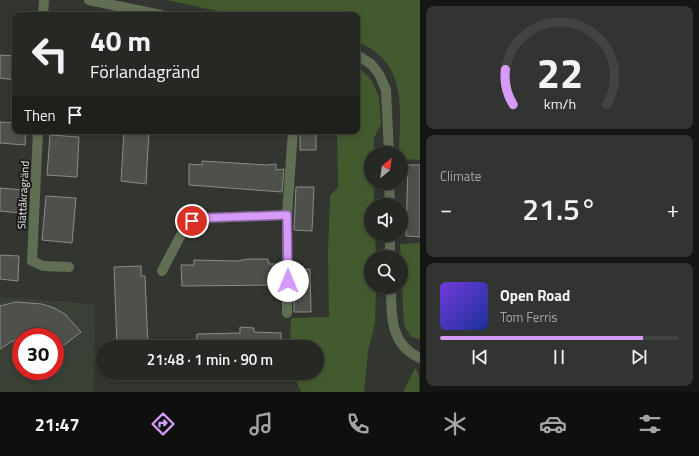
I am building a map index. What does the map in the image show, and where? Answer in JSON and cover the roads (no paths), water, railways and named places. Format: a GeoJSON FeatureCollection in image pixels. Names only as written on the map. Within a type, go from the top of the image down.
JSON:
{"type":"FeatureCollection","features":[{"type":"Feature","properties":{"kind":"street"},"geometry":{"type":"LineString","coordinates":[[43,12],[44,0]]}},
{"type":"Feature","properties":{"kind":"street"},"geometry":{"type":"LineString","coordinates":[[89,0],[147,12]]}},
{"type":"Feature","properties":{"kind":"street"},"geometry":{"type":"LineString","coordinates":[[360,57],[371,64],[379,74],[386,90],[389,146]]}},
{"type":"Feature","properties":{"kind":"street","name":"Slättåkragränd"},"geometry":{"type":"LineString","coordinates":[[38,134],[32,261],[43,266],[69,267]]}},
{"type":"Feature","properties":{"kind":"street"},"geometry":{"type":"LineString","coordinates":[[287,313],[287,215],[293,134]]}},
{"type":"Feature","properties":{"kind":"street"},"geometry":{"type":"LineString","coordinates":[[162,271],[182,231],[192,221],[204,218],[287,215]]}},
{"type":"Feature","properties":{"kind":"street"},"geometry":{"type":"LineString","coordinates":[[391,294],[392,322],[398,341],[408,352],[420,358]]}}]}
